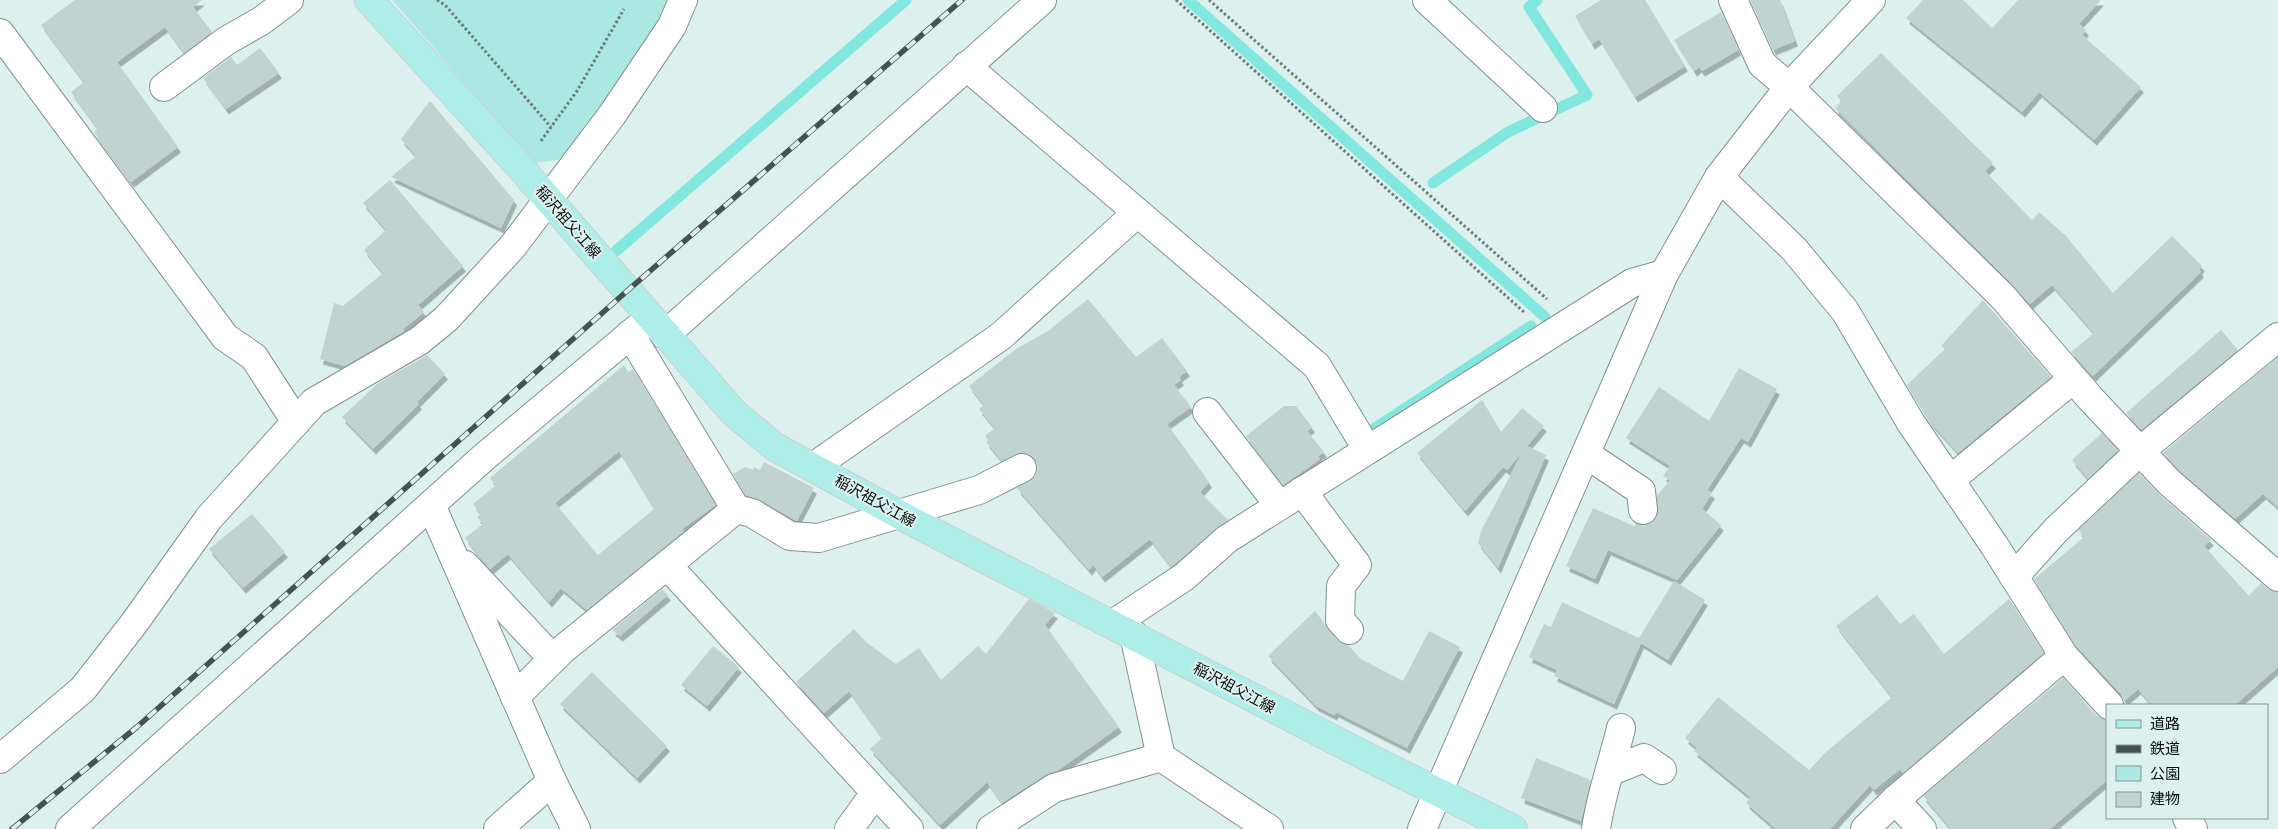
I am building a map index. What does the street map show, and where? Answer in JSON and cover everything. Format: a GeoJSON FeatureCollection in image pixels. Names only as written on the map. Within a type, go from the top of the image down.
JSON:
{"type":"FeatureCollection","features":[{"type":"Feature","properties":{"kind":"main road","name":"稲沢祖父江線"},"geometry":{"type":"LineString","coordinates":[[370,0],[549,201],[648,329],[734,413],[775,447],[900,515],[1439,793],[1513,829]]}},
{"type":"Feature","properties":{"kind":"street"},"geometry":{"type":"LineString","coordinates":[[164,87],[226,41],[261,21],[289,0]]}},
{"type":"Feature","properties":{"kind":"street"},"geometry":{"type":"LineString","coordinates":[[0,759],[83,689],[135,622],[208,518],[314,402],[419,341],[446,319],[513,246],[549,201],[628,91],[672,26],[683,0]]}},
{"type":"Feature","properties":{"kind":"street"},"geometry":{"type":"LineString","coordinates":[[70,829],[431,505],[648,329],[966,66],[1042,0]]}},
{"type":"Feature","properties":{"kind":"street"},"geometry":{"type":"LineString","coordinates":[[1427,0],[1543,108]]}},
{"type":"Feature","properties":{"kind":"street"},"geometry":{"type":"LineString","coordinates":[[1733,0],[1762,64],[1789,87],[2002,296],[2073,379],[2169,482],[2278,577]]}},
{"type":"Feature","properties":{"kind":"street"},"geometry":{"type":"LineString","coordinates":[[1422,829],[1664,274],[1719,177],[1789,87],[1871,0]]}},
{"type":"Feature","properties":{"kind":"street"},"geometry":{"type":"LineString","coordinates":[[0,34],[225,336],[254,356],[296,422]]}},
{"type":"Feature","properties":{"kind":"street"},"geometry":{"type":"LineString","coordinates":[[966,66],[1317,366],[1367,449]]}},
{"type":"Feature","properties":{"kind":"street"},"geometry":{"type":"LineString","coordinates":[[1719,177],[1794,250],[1845,311],[1911,423],[2014,577],[2064,656],[2108,704]]}},
{"type":"Feature","properties":{"kind":"street"},"geometry":{"type":"LineString","coordinates":[[813,467],[1002,336],[1137,212]]}},
{"type":"Feature","properties":{"kind":"street"},"geometry":{"type":"LineString","coordinates":[[1269,829],[1161,757],[1123,630],[1227,539],[1632,282],[1664,274]]}},
{"type":"Feature","properties":{"kind":"street"},"geometry":{"type":"LineString","coordinates":[[648,329],[736,510]]}},
{"type":"Feature","properties":{"kind":"street"},"geometry":{"type":"LineString","coordinates":[[2014,577],[2056,530],[2139,452],[2278,337]]}},
{"type":"Feature","properties":{"kind":"street"},"geometry":{"type":"LineString","coordinates":[[1950,480],[2073,379]]}},
{"type":"Feature","properties":{"kind":"street"},"geometry":{"type":"LineString","coordinates":[[1206,412],[1358,564],[1340,586],[1340,620],[1349,630]]}},
{"type":"Feature","properties":{"kind":"street"},"geometry":{"type":"LineString","coordinates":[[1586,454],[1641,491],[1643,510]]}},
{"type":"Feature","properties":{"kind":"street"},"geometry":{"type":"LineString","coordinates":[[515,697],[553,659],[736,510],[752,513],[790,536],[819,538],[979,490],[1022,468]]}},
{"type":"Feature","properties":{"kind":"street"},"geometry":{"type":"LineString","coordinates":[[431,505],[552,781],[576,829]]}},
{"type":"Feature","properties":{"kind":"street"},"geometry":{"type":"LineString","coordinates":[[450,548],[553,659]]}},
{"type":"Feature","properties":{"kind":"street"},"geometry":{"type":"LineString","coordinates":[[667,565],[909,829]]}},
{"type":"Feature","properties":{"kind":"street"},"geometry":{"type":"LineString","coordinates":[[1865,829],[1896,800],[2064,656]]}},
{"type":"Feature","properties":{"kind":"street"},"geometry":{"type":"LineString","coordinates":[[1596,829],[1601,798],[1611,771],[1621,728]]}},
{"type":"Feature","properties":{"kind":"street"},"geometry":{"type":"LineString","coordinates":[[991,829],[1054,788],[1161,757]]}},
{"type":"Feature","properties":{"kind":"street"},"geometry":{"type":"LineString","coordinates":[[1611,771],[1644,758],[1662,770]]}},
{"type":"Feature","properties":{"kind":"street"},"geometry":{"type":"LineString","coordinates":[[498,829],[552,781]]}},
{"type":"Feature","properties":{"kind":"street"},"geometry":{"type":"LineString","coordinates":[[849,829],[875,793]]}},
{"type":"Feature","properties":{"kind":"street"},"geometry":{"type":"LineString","coordinates":[[1896,800],[1922,829]]}},
{"type":"Feature","properties":{"kind":"path"},"geometry":{"type":"LineString","coordinates":[[437,0],[444,5],[551,127]]}},
{"type":"Feature","properties":{"kind":"path"},"geometry":{"type":"LineString","coordinates":[[1176,0],[1549,334]]}},
{"type":"Feature","properties":{"kind":"path"},"geometry":{"type":"LineString","coordinates":[[1209,0],[1572,320]]}},
{"type":"Feature","properties":{"kind":"path"},"geometry":{"type":"LineString","coordinates":[[521,168],[577,91],[624,9]]}},
{"type":"Feature","properties":{"kind":"green space"},"geometry":{"type":"Polygon","coordinates":[[[392,0],[669,0],[660,20],[564,159],[534,163],[392,0]]]}},
{"type":"Feature","properties":{"kind":"building"},"geometry":{"type":"Polygon","coordinates":[[[75,0],[202,0],[193,7],[212,32],[184,53],[165,27],[117,62],[178,147],[131,182],[94,132],[98,129],[71,92],[84,82],[41,25],[75,0]]]}},
{"type":"Feature","properties":{"kind":"building"},"geometry":{"type":"Polygon","coordinates":[[[1601,0],[1645,0],[1685,66],[1635,97],[1599,39],[1592,44],[1575,16],[1601,0]]]}},
{"type":"Feature","properties":{"kind":"building"},"geometry":{"type":"Polygon","coordinates":[[[1750,0],[1780,0],[1795,41],[1773,50],[1750,0]]]}},
{"type":"Feature","properties":{"kind":"building"},"geometry":{"type":"Polygon","coordinates":[[[1923,0],[1963,0],[1992,28],[2018,0],[2101,0],[2079,24],[2086,30],[2082,35],[2141,87],[2094,140],[2039,92],[2022,112],[1906,18],[1923,0]]]}},
{"type":"Feature","properties":{"kind":"building"},"geometry":{"type":"Polygon","coordinates":[[[1721,12],[1738,50],[1702,71],[1699,67],[1694,71],[1674,40],[1721,12]]]}},
{"type":"Feature","properties":{"kind":"building"},"geometry":{"type":"Polygon","coordinates":[[[260,48],[279,73],[226,109],[203,78],[231,57],[237,65],[260,48]]]}},
{"type":"Feature","properties":{"kind":"building"},"geometry":{"type":"Polygon","coordinates":[[[1881,53],[1993,163],[1985,171],[2032,220],[2039,212],[2066,236],[2113,293],[2172,236],[2202,266],[2199,269],[2201,272],[2093,376],[2071,352],[2094,333],[2052,285],[2030,304],[1835,108],[1841,101],[1837,96],[1881,53]]]}},
{"type":"Feature","properties":{"kind":"building"},"geometry":{"type":"Polygon","coordinates":[[[430,101],[514,200],[501,228],[391,177],[416,156],[401,139],[430,101]]]}},
{"type":"Feature","properties":{"kind":"building"},"geometry":{"type":"Polygon","coordinates":[[[390,180],[463,266],[418,305],[424,312],[403,329],[404,331],[345,366],[320,359],[334,303],[343,306],[383,273],[364,250],[386,230],[363,203],[390,180]]]}},
{"type":"Feature","properties":{"kind":"building"},"geometry":{"type":"Polygon","coordinates":[[[1088,299],[1136,357],[1162,338],[1187,371],[1179,377],[1181,380],[1174,385],[1191,407],[1167,424],[1209,482],[1200,492],[1228,520],[1171,567],[1150,539],[1102,577],[1093,565],[1089,570],[1017,488],[1035,477],[1038,468],[1036,460],[1022,452],[1002,461],[986,442],[988,440],[985,436],[995,428],[979,409],[984,405],[969,386],[1016,349],[1048,331],[1088,299]]]}},
{"type":"Feature","properties":{"kind":"building"},"geometry":{"type":"Polygon","coordinates":[[[1983,300],[2051,377],[1958,453],[1930,422],[1907,385],[1945,349],[1941,346],[1983,300]]]}},
{"type":"Feature","properties":{"kind":"building"},"geometry":{"type":"Polygon","coordinates":[[[2221,330],[2238,350],[2141,430],[2126,413],[2221,330]]]}},
{"type":"Feature","properties":{"kind":"building"},"geometry":{"type":"Polygon","coordinates":[[[427,355],[445,374],[417,402],[419,404],[373,449],[342,417],[377,384],[427,355]]]}},
{"type":"Feature","properties":{"kind":"building"},"geometry":{"type":"Polygon","coordinates":[[[2278,357],[2278,507],[2263,494],[2235,519],[2180,471],[2163,453],[2278,357]]]}},
{"type":"Feature","properties":{"kind":"building"},"geometry":{"type":"Polygon","coordinates":[[[624,365],[628,372],[633,369],[716,505],[682,529],[684,531],[587,610],[561,588],[549,602],[508,554],[490,569],[465,538],[483,524],[477,517],[481,514],[473,504],[496,485],[490,478],[624,365]],[[619,451],[555,503],[598,555],[654,509],[619,451]]]}},
{"type":"Feature","properties":{"kind":"building"},"geometry":{"type":"Polygon","coordinates":[[[1739,368],[1777,389],[1748,442],[1741,438],[1707,490],[1712,493],[1702,509],[1721,525],[1677,580],[1608,550],[1595,579],[1566,566],[1593,508],[1634,526],[1636,524],[1644,526],[1652,523],[1657,517],[1657,496],[1670,480],[1663,476],[1670,466],[1626,438],[1659,387],[1709,421],[1739,368]]]}},
{"type":"Feature","properties":{"kind":"building"},"geometry":{"type":"Polygon","coordinates":[[[1482,400],[1501,432],[1522,408],[1544,426],[1527,446],[1546,455],[1498,568],[1478,543],[1481,531],[1523,451],[1507,470],[1503,467],[1465,511],[1417,453],[1482,400]]]}},
{"type":"Feature","properties":{"kind":"building"},"geometry":{"type":"Polygon","coordinates":[[[1284,406],[1296,406],[1312,427],[1307,431],[1324,452],[1318,456],[1320,459],[1283,485],[1246,436],[1284,406]]]}},
{"type":"Feature","properties":{"kind":"building"},"geometry":{"type":"Polygon","coordinates":[[[2102,433],[2118,450],[2088,479],[2072,460],[2102,433]]]}},
{"type":"Feature","properties":{"kind":"building"},"geometry":{"type":"Polygon","coordinates":[[[764,462],[814,488],[797,521],[760,500],[746,495],[733,474],[745,467],[753,470],[754,467],[760,470],[764,462]]]}},
{"type":"Feature","properties":{"kind":"building"},"geometry":{"type":"Polygon","coordinates":[[[2139,473],[2159,494],[2211,540],[2204,546],[2249,596],[2261,583],[2268,589],[2278,592],[2278,667],[2236,704],[2151,704],[2138,689],[2124,701],[2121,694],[2076,646],[2034,579],[2084,537],[2078,530],[2139,473]]]}},
{"type":"Feature","properties":{"kind":"building"},"geometry":{"type":"Polygon","coordinates":[[[252,514],[285,552],[243,588],[209,549],[252,514]]]}},
{"type":"Feature","properties":{"kind":"building"},"geometry":{"type":"Polygon","coordinates":[[[1674,581],[1705,600],[1668,660],[1641,643],[1614,704],[1554,676],[1557,670],[1529,657],[1544,624],[1551,627],[1562,602],[1639,638],[1674,581]]]}},
{"type":"Feature","properties":{"kind":"building"},"geometry":{"type":"Polygon","coordinates":[[[662,589],[668,595],[620,636],[612,630],[662,589]]]}},
{"type":"Feature","properties":{"kind":"building"},"geometry":{"type":"Polygon","coordinates":[[[1877,595],[1900,624],[1914,614],[1944,654],[2009,599],[2044,653],[1903,773],[1900,769],[1874,790],[1870,785],[1830,829],[1776,829],[1746,803],[1750,797],[1694,751],[1697,748],[1685,738],[1718,697],[1809,770],[1826,752],[1892,697],[1836,626],[1877,595]]]}},
{"type":"Feature","properties":{"kind":"building"},"geometry":{"type":"Polygon","coordinates":[[[1029,599],[1055,613],[1045,625],[1119,727],[1057,771],[1045,775],[1002,803],[987,782],[940,825],[870,749],[882,738],[849,691],[824,713],[796,682],[854,629],[866,642],[896,664],[919,648],[941,680],[978,646],[986,654],[1029,599]]]}},
{"type":"Feature","properties":{"kind":"building"},"geometry":{"type":"Polygon","coordinates":[[[1315,611],[1338,641],[1348,645],[1361,659],[1403,681],[1429,631],[1460,647],[1407,748],[1336,712],[1334,715],[1316,706],[1268,656],[1315,611]]]}},
{"type":"Feature","properties":{"kind":"building"},"geometry":{"type":"Polygon","coordinates":[[[713,646],[739,667],[707,706],[681,685],[713,646]]]}},
{"type":"Feature","properties":{"kind":"building"},"geometry":{"type":"Polygon","coordinates":[[[592,672],[667,746],[637,778],[560,704],[592,672]]]}},
{"type":"Feature","properties":{"kind":"building"},"geometry":{"type":"Polygon","coordinates":[[[2063,678],[2097,716],[2106,720],[2106,781],[2050,829],[1951,829],[1923,796],[2063,678]]]}},
{"type":"Feature","properties":{"kind":"building"},"geometry":{"type":"Polygon","coordinates":[[[1536,758],[1591,780],[1581,821],[1521,798],[1536,758]]]}},
{"type":"Feature","properties":{"kind":"waterway"},"geometry":{"type":"LineString","coordinates":[[616,251],[906,0]]}},
{"type":"Feature","properties":{"kind":"waterway"},"geometry":{"type":"LineString","coordinates":[[1188,0],[1545,317]]}},
{"type":"Feature","properties":{"kind":"waterway"},"geometry":{"type":"LineString","coordinates":[[1433,183],[1508,132],[1587,95],[1529,7],[1537,0]]}},
{"type":"Feature","properties":{"kind":"waterway"},"geometry":{"type":"LineString","coordinates":[[1372,430],[1531,326]]}},
{"type":"Feature","properties":{"kind":"railway"},"geometry":{"type":"LineString","coordinates":[[12,829],[137,727],[627,291],[962,0]]}}]}
